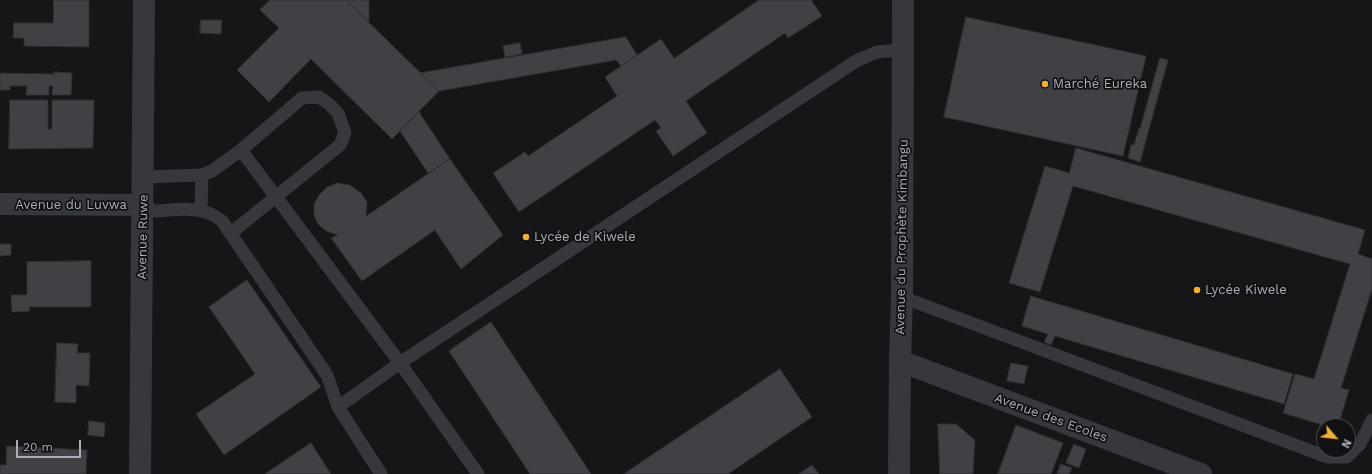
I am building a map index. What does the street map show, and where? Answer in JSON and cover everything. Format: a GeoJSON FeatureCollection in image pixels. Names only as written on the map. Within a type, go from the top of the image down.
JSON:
{"type":"FeatureCollection","features":[{"type":"Feature","properties":{"kind":"street","name":"Avenue Ruwe"},"geometry":{"type":"LineString","coordinates":[[140,474],[144,0]]}},
{"type":"Feature","properties":{"kind":"street","name":"Avenue du Prophète Kimbangu"},"geometry":{"type":"LineString","coordinates":[[899,474],[902,297],[903,0]]}},
{"type":"Feature","properties":{"kind":"street","name":"Avenue du Luvwa"},"geometry":{"type":"LineString","coordinates":[[0,204],[143,208]]}},
{"type":"Feature","properties":{"kind":"street","name":"Avenue des Ecoles"},"geometry":{"type":"LineString","coordinates":[[900,361],[1201,474]]}},
{"type":"Feature","properties":{"kind":"lane"},"geometry":{"type":"LineString","coordinates":[[338,408],[400,363],[856,61],[877,52],[903,50]]}},
{"type":"Feature","properties":{"kind":"lane"},"geometry":{"type":"LineString","coordinates":[[143,177],[202,175],[212,171],[240,150],[302,98],[319,97],[330,104],[338,113],[345,133],[340,145],[231,233]]}},
{"type":"Feature","properties":{"kind":"lane"},"geometry":{"type":"LineString","coordinates":[[240,150],[400,363],[478,474]]}},
{"type":"Feature","properties":{"kind":"lane"},"geometry":{"type":"LineString","coordinates":[[201,209],[202,175]]}},
{"type":"Feature","properties":{"kind":"lane"},"geometry":{"type":"LineString","coordinates":[[143,208],[201,209],[213,213],[222,221],[327,375],[338,408],[381,474]]}},
{"type":"Feature","properties":{"kind":"lane"},"geometry":{"type":"LineString","coordinates":[[902,297],[1327,458],[1347,457],[1360,444],[1372,420]]}},
{"type":"Feature","properties":{"kind":"building"},"geometry":{"type":"Polygon","coordinates":[[[54,0],[89,0],[89,47],[24,46],[24,38],[13,38],[14,23],[53,23],[54,0]]]}},
{"type":"Feature","properties":{"kind":"building"},"geometry":{"type":"Polygon","coordinates":[[[270,0],[346,0],[439,91],[392,139],[311,59],[269,102],[237,70],[279,28],[260,10],[270,0]]]}},
{"type":"Feature","properties":{"kind":"building"},"geometry":{"type":"Polygon","coordinates":[[[369,0],[369,23],[347,1],[369,0]]]}},
{"type":"Feature","properties":{"kind":"building"},"geometry":{"type":"Polygon","coordinates":[[[759,0],[811,0],[822,16],[788,38],[785,33],[686,101],[707,133],[673,156],[656,131],[661,128],[655,120],[519,212],[493,173],[525,152],[528,156],[617,96],[605,77],[661,39],[674,58],[759,0]]]}},
{"type":"Feature","properties":{"kind":"building"},"geometry":{"type":"Polygon","coordinates":[[[966,17],[1146,56],[1123,156],[944,117],[966,17]]]}},
{"type":"Feature","properties":{"kind":"building"},"geometry":{"type":"Polygon","coordinates":[[[201,20],[222,20],[221,34],[200,33],[201,20]]]}},
{"type":"Feature","properties":{"kind":"building"},"geometry":{"type":"Polygon","coordinates":[[[626,37],[637,55],[621,66],[616,60],[439,91],[421,73],[626,37]]]}},
{"type":"Feature","properties":{"kind":"building"},"geometry":{"type":"Polygon","coordinates":[[[520,43],[522,54],[505,57],[503,46],[520,43]]]}},
{"type":"Feature","properties":{"kind":"building"},"geometry":{"type":"Polygon","coordinates":[[[1160,58],[1168,60],[1140,162],[1128,158],[1131,145],[1134,145],[1140,128],[1160,58]]]}},
{"type":"Feature","properties":{"kind":"building"},"geometry":{"type":"Polygon","coordinates":[[[54,72],[72,73],[71,95],[52,95],[53,86],[49,86],[49,95],[26,95],[27,86],[10,86],[10,90],[0,90],[0,73],[54,74],[54,72]]]}},
{"type":"Feature","properties":{"kind":"building"},"geometry":{"type":"Polygon","coordinates":[[[10,100],[48,100],[48,129],[52,129],[52,100],[94,100],[93,148],[9,149],[10,100]]]}},
{"type":"Feature","properties":{"kind":"building"},"geometry":{"type":"Polygon","coordinates":[[[419,112],[450,159],[428,173],[400,131],[419,112]]]}},
{"type":"Feature","properties":{"kind":"building"},"geometry":{"type":"Polygon","coordinates":[[[1076,148],[1365,230],[1358,254],[1372,259],[1372,289],[1341,388],[1349,390],[1340,418],[1316,418],[1316,423],[1283,413],[1295,374],[1314,379],[1350,264],[1073,186],[1040,292],[1009,283],[1045,166],[1069,173],[1076,148]]]}},
{"type":"Feature","properties":{"kind":"building"},"geometry":{"type":"Polygon","coordinates":[[[450,159],[503,235],[461,269],[435,230],[362,281],[331,238],[338,235],[326,231],[318,224],[314,215],[314,204],[319,195],[327,187],[337,183],[350,185],[361,193],[367,202],[366,216],[450,159]]]}},
{"type":"Feature","properties":{"kind":"building"},"geometry":{"type":"Polygon","coordinates":[[[0,244],[11,244],[11,255],[0,256],[0,244]]]}},
{"type":"Feature","properties":{"kind":"building"},"geometry":{"type":"Polygon","coordinates":[[[91,261],[91,307],[29,307],[30,311],[12,312],[11,295],[27,295],[27,262],[91,261]]]}},
{"type":"Feature","properties":{"kind":"building"},"geometry":{"type":"Polygon","coordinates":[[[247,280],[321,387],[224,455],[196,414],[255,374],[209,307],[247,280]]]}},
{"type":"Feature","properties":{"kind":"building"},"geometry":{"type":"Polygon","coordinates":[[[1031,296],[1293,374],[1284,404],[1055,336],[1051,345],[1044,342],[1048,334],[1022,326],[1031,296]]]}},
{"type":"Feature","properties":{"kind":"building"},"geometry":{"type":"Polygon","coordinates":[[[491,322],[591,474],[530,474],[449,351],[491,322]]]}},
{"type":"Feature","properties":{"kind":"building"},"geometry":{"type":"Polygon","coordinates":[[[57,343],[78,344],[77,353],[90,353],[89,386],[76,385],[76,403],[55,402],[57,343]]]}},
{"type":"Feature","properties":{"kind":"building"},"geometry":{"type":"Polygon","coordinates":[[[1011,363],[1028,366],[1024,384],[1007,381],[1011,363]]]}},
{"type":"Feature","properties":{"kind":"building"},"geometry":{"type":"Polygon","coordinates":[[[780,369],[812,417],[728,474],[624,474],[780,369]]]}},
{"type":"Feature","properties":{"kind":"building"},"geometry":{"type":"Polygon","coordinates":[[[89,421],[105,423],[104,437],[88,435],[89,421]]]}},
{"type":"Feature","properties":{"kind":"building"},"geometry":{"type":"Polygon","coordinates":[[[938,424],[956,424],[975,440],[973,474],[940,474],[938,424]]]}},
{"type":"Feature","properties":{"kind":"building"},"geometry":{"type":"Polygon","coordinates":[[[1016,425],[1063,443],[1051,474],[998,474],[1016,425]]]}},
{"type":"Feature","properties":{"kind":"building"},"geometry":{"type":"Polygon","coordinates":[[[311,443],[331,474],[265,474],[311,443]]]}},
{"type":"Feature","properties":{"kind":"building"},"geometry":{"type":"Polygon","coordinates":[[[1074,444],[1086,449],[1079,468],[1066,463],[1074,444]]]}},
{"type":"Feature","properties":{"kind":"building"},"geometry":{"type":"Polygon","coordinates":[[[7,446],[87,450],[86,474],[0,474],[0,465],[6,465],[7,446]]]}},
{"type":"Feature","properties":{"kind":"building"},"geometry":{"type":"Polygon","coordinates":[[[1061,464],[1072,468],[1069,474],[1057,474],[1061,464]]]}},
{"type":"Feature","properties":{"kind":"building"},"geometry":{"type":"Polygon","coordinates":[[[812,465],[819,474],[799,474],[812,465]]]}},
{"type":"Feature","properties":{"kind":"place","name":"Marché Eureka"},"geometry":{"type":"Point","coordinates":[1045,84]}},
{"type":"Feature","properties":{"kind":"place","name":"Lycée de Kiwele"},"geometry":{"type":"Point","coordinates":[526,237]}},
{"type":"Feature","properties":{"kind":"place","name":"Lycée Kiwele"},"geometry":{"type":"Point","coordinates":[1197,290]}}]}
